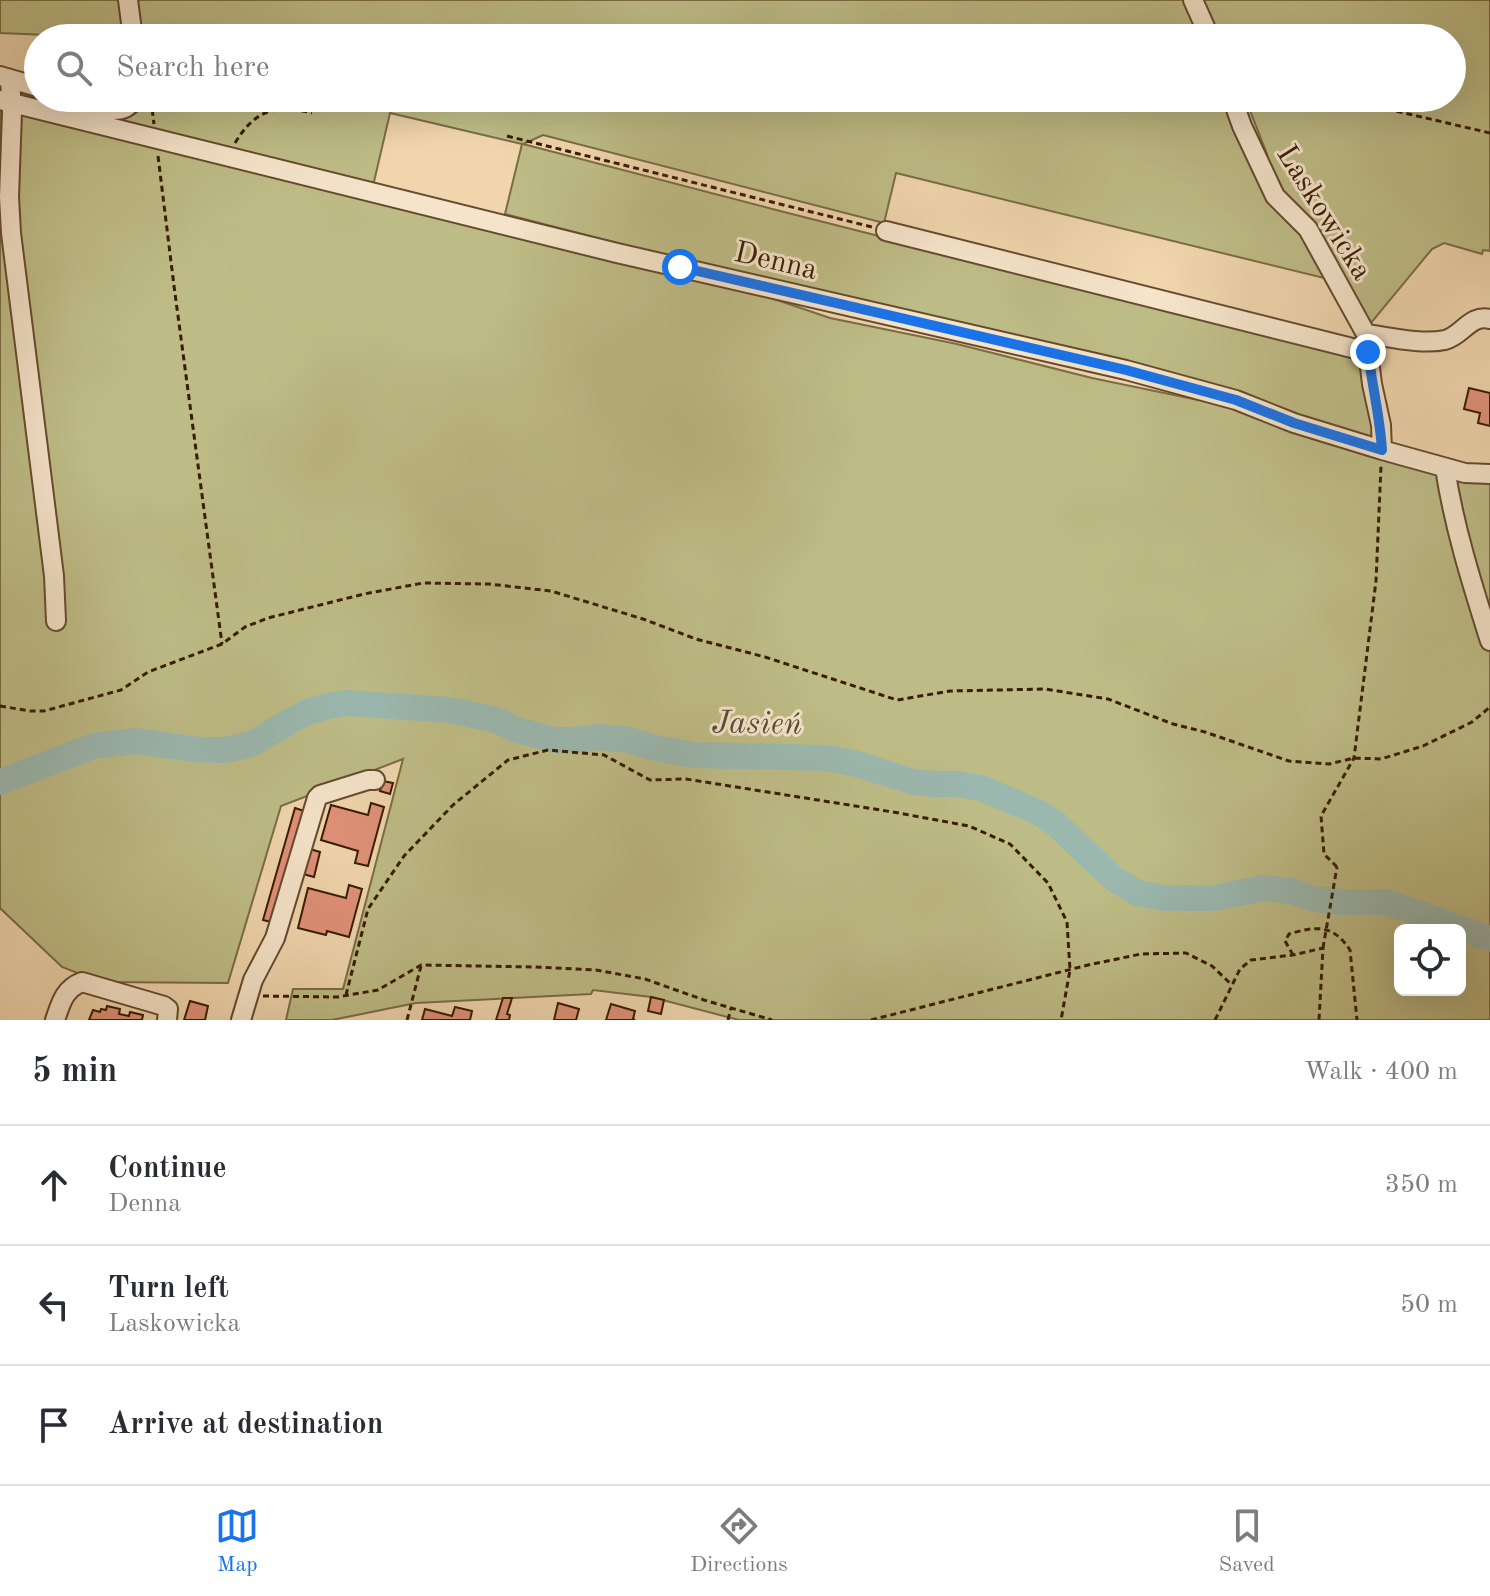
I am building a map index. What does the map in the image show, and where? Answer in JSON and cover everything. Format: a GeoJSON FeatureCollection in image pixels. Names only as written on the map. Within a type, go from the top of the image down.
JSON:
{"type":"FeatureCollection","features":[{"type":"Feature","properties":{"kind":"street"},"geometry":{"type":"LineString","coordinates":[[128,0],[131,24]]}},
{"type":"Feature","properties":{"kind":"street"},"geometry":{"type":"LineString","coordinates":[[1193,0],[1204,24]]}},
{"type":"Feature","properties":{"kind":"street"},"geometry":{"type":"LineString","coordinates":[[5,78],[6,101],[12,112],[11,233],[54,576],[56,621]]}},
{"type":"Feature","properties":{"kind":"street","name":"Denna"},"geometry":{"type":"LineString","coordinates":[[51,112],[617,253],[1126,370],[1236,400],[1294,423],[1382,450],[1465,473],[1490,474]]}},
{"type":"Feature","properties":{"kind":"street","name":"Laskowicka"},"geometry":{"type":"LineString","coordinates":[[1237,112],[1275,196],[1308,229],[1367,343],[1381,425],[1382,450]]}},
{"type":"Feature","properties":{"kind":"street"},"geometry":{"type":"LineString","coordinates":[[886,231],[1367,343],[1449,339],[1477,319],[1490,319]]}},
{"type":"Feature","properties":{"kind":"street"},"geometry":{"type":"LineString","coordinates":[[1445,468],[1465,562],[1490,641]]}},
{"type":"Feature","properties":{"kind":"street"},"geometry":{"type":"LineString","coordinates":[[241,1020],[248,993],[275,938],[317,798],[375,780]]}},
{"type":"Feature","properties":{"kind":"street"},"geometry":{"type":"LineString","coordinates":[[55,1020],[66,992],[82,982],[164,1006],[168,1009],[167,1020]]}},
{"type":"Feature","properties":{"kind":"path"},"geometry":{"type":"LineString","coordinates":[[153,112],[222,644]]}},
{"type":"Feature","properties":{"kind":"path"},"geometry":{"type":"LineString","coordinates":[[227,155],[241,133],[260,115],[268,112]]}},
{"type":"Feature","properties":{"kind":"path"},"geometry":{"type":"LineString","coordinates":[[308,112],[312,113]]}},
{"type":"Feature","properties":{"kind":"path"},"geometry":{"type":"LineString","coordinates":[[1400,112],[1490,133]]}},
{"type":"Feature","properties":{"kind":"path"},"geometry":{"type":"LineString","coordinates":[[507,136],[886,231]]}},
{"type":"Feature","properties":{"kind":"path"},"geometry":{"type":"LineString","coordinates":[[1319,1020],[1323,948],[1337,867],[1324,854],[1321,816],[1354,758],[1376,581],[1382,450]]}},
{"type":"Feature","properties":{"kind":"path"},"geometry":{"type":"LineString","coordinates":[[0,706],[44,711],[121,690],[148,672],[222,644],[245,627],[268,618],[423,583],[489,584],[551,591],[897,700],[950,691],[1045,689],[1108,699],[1173,724],[1289,761],[1329,764],[1354,758],[1381,759],[1423,746],[1472,722],[1490,707]]}},
{"type":"Feature","properties":{"kind":"path"},"geometry":{"type":"LineString","coordinates":[[346,995],[368,909],[404,856],[453,805],[508,760],[548,750],[604,755],[650,780],[686,779],[969,826],[1010,844],[1048,883],[1067,922],[1070,970],[1061,1020]]}},
{"type":"Feature","properties":{"kind":"path"},"geometry":{"type":"LineString","coordinates":[[1293,955],[1285,941],[1289,934],[1312,927],[1331,931],[1344,940],[1350,950],[1357,1020]]}},
{"type":"Feature","properties":{"kind":"path"},"geometry":{"type":"LineString","coordinates":[[1215,1020],[1240,969],[1251,960],[1323,948]]}},
{"type":"Feature","properties":{"kind":"path"},"geometry":{"type":"LineString","coordinates":[[871,1020],[1141,954],[1186,953],[1212,966],[1232,985]]}},
{"type":"Feature","properties":{"kind":"path"},"geometry":{"type":"LineString","coordinates":[[248,993],[337,997],[378,990],[421,965],[596,970],[645,979],[772,1020]]}},
{"type":"Feature","properties":{"kind":"path"},"geometry":{"type":"LineString","coordinates":[[407,1020],[421,965]]}},
{"type":"Feature","properties":{"kind":"path"},"geometry":{"type":"LineString","coordinates":[[728,1020],[731,1008]]}},
{"type":"Feature","properties":{"kind":"shaded area"},"geometry":{"type":"Polygon","coordinates":[[[0,0],[125,0],[128,24],[24,24],[24,34],[0,33],[0,0]]]}},
{"type":"Feature","properties":{"kind":"shaded area"},"geometry":{"type":"Polygon","coordinates":[[[132,0],[1186,0],[1195,24],[135,24],[132,0]]]}},
{"type":"Feature","properties":{"kind":"shaded area"},"geometry":{"type":"Polygon","coordinates":[[[1202,0],[1490,0],[1490,251],[1483,250],[1482,254],[1444,243],[1432,249],[1371,323],[1281,197],[1250,112],[1466,112],[1466,24],[1213,24],[1202,0]]]}},
{"type":"Feature","properties":{"kind":"shaded area"},"geometry":{"type":"Polygon","coordinates":[[[24,90],[24,100],[17,98],[19,92],[24,90]]]}},
{"type":"Feature","properties":{"kind":"shaded area"},"geometry":{"type":"Polygon","coordinates":[[[0,108],[680,267],[830,318],[1232,407],[1490,479],[1490,1020],[739,1020],[651,997],[593,990],[591,994],[416,1003],[332,1020],[286,1020],[293,989],[343,989],[403,759],[281,806],[228,983],[100,982],[62,967],[0,908],[0,108]]]}},
{"type":"Feature","properties":{"kind":"shaded area"},"geometry":{"type":"Polygon","coordinates":[[[74,112],[105,112],[125,116],[138,112],[1229,112],[1253,170],[1328,279],[896,173],[884,223],[543,135],[523,144],[1361,358],[1375,435],[1368,439],[1206,384],[998,331],[674,258],[505,214],[522,144],[390,113],[373,186],[74,112]]]}},
{"type":"Feature","properties":{"kind":"building"},"geometry":{"type":"Polygon","coordinates":[[[1469,388],[1490,393],[1490,426],[1478,423],[1480,413],[1464,409],[1469,388]]]}},
{"type":"Feature","properties":{"kind":"building"},"geometry":{"type":"Polygon","coordinates":[[[383,781],[393,783],[390,794],[380,791],[383,781]]]}},
{"type":"Feature","properties":{"kind":"building"},"geometry":{"type":"Polygon","coordinates":[[[371,803],[384,807],[368,866],[355,863],[358,851],[321,840],[331,805],[368,815],[371,803]]]}},
{"type":"Feature","properties":{"kind":"building"},"geometry":{"type":"Polygon","coordinates":[[[295,808],[307,812],[275,923],[263,920],[295,808]]]}},
{"type":"Feature","properties":{"kind":"building"},"geometry":{"type":"Polygon","coordinates":[[[310,849],[320,852],[314,877],[303,874],[310,849]]]}},
{"type":"Feature","properties":{"kind":"building"},"geometry":{"type":"Polygon","coordinates":[[[349,885],[362,889],[349,937],[298,928],[308,888],[346,898],[349,885]]]}},
{"type":"Feature","properties":{"kind":"building"},"geometry":{"type":"Polygon","coordinates":[[[651,997],[664,1000],[661,1014],[648,1011],[651,997]]]}},
{"type":"Feature","properties":{"kind":"building"},"geometry":{"type":"Polygon","coordinates":[[[503,998],[512,998],[507,1014],[510,1015],[509,1020],[496,1020],[503,998]]]}},
{"type":"Feature","properties":{"kind":"building"},"geometry":{"type":"Polygon","coordinates":[[[190,1001],[208,1006],[205,1020],[184,1020],[190,1001]]]}},
{"type":"Feature","properties":{"kind":"building"},"geometry":{"type":"Polygon","coordinates":[[[558,1003],[579,1009],[576,1020],[554,1020],[558,1003]]]}},
{"type":"Feature","properties":{"kind":"building"},"geometry":{"type":"Polygon","coordinates":[[[611,1004],[635,1011],[635,1020],[606,1020],[611,1004]]]}},
{"type":"Feature","properties":{"kind":"building"},"geometry":{"type":"Polygon","coordinates":[[[107,1006],[120,1009],[119,1014],[129,1016],[130,1012],[143,1015],[142,1020],[89,1020],[93,1010],[100,1012],[107,1006]]]}},
{"type":"Feature","properties":{"kind":"building"},"geometry":{"type":"Polygon","coordinates":[[[455,1007],[472,1011],[470,1020],[422,1020],[425,1009],[452,1016],[455,1007]]]}},
{"type":"Feature","properties":{"kind":"waterway","name":"Jasień"},"geometry":{"type":"LineString","coordinates":[[0,782],[93,746],[135,741],[199,750],[226,750],[251,744],[305,713],[328,706],[347,703],[449,710],[496,720],[517,730],[555,740],[598,737],[629,740],[691,755],[826,758],[914,782],[981,788],[1040,813],[1056,824],[1113,878],[1137,893],[1164,898],[1215,898],[1262,888],[1290,891],[1314,899],[1387,902],[1490,939]]}},
{"type":"Feature","properties":{"kind":"route"},"geometry":{"type":"LineString","coordinates":[[680,267],[1126,370],[1236,400],[1294,423],[1382,450],[1381,425],[1368,352]]}}]}
